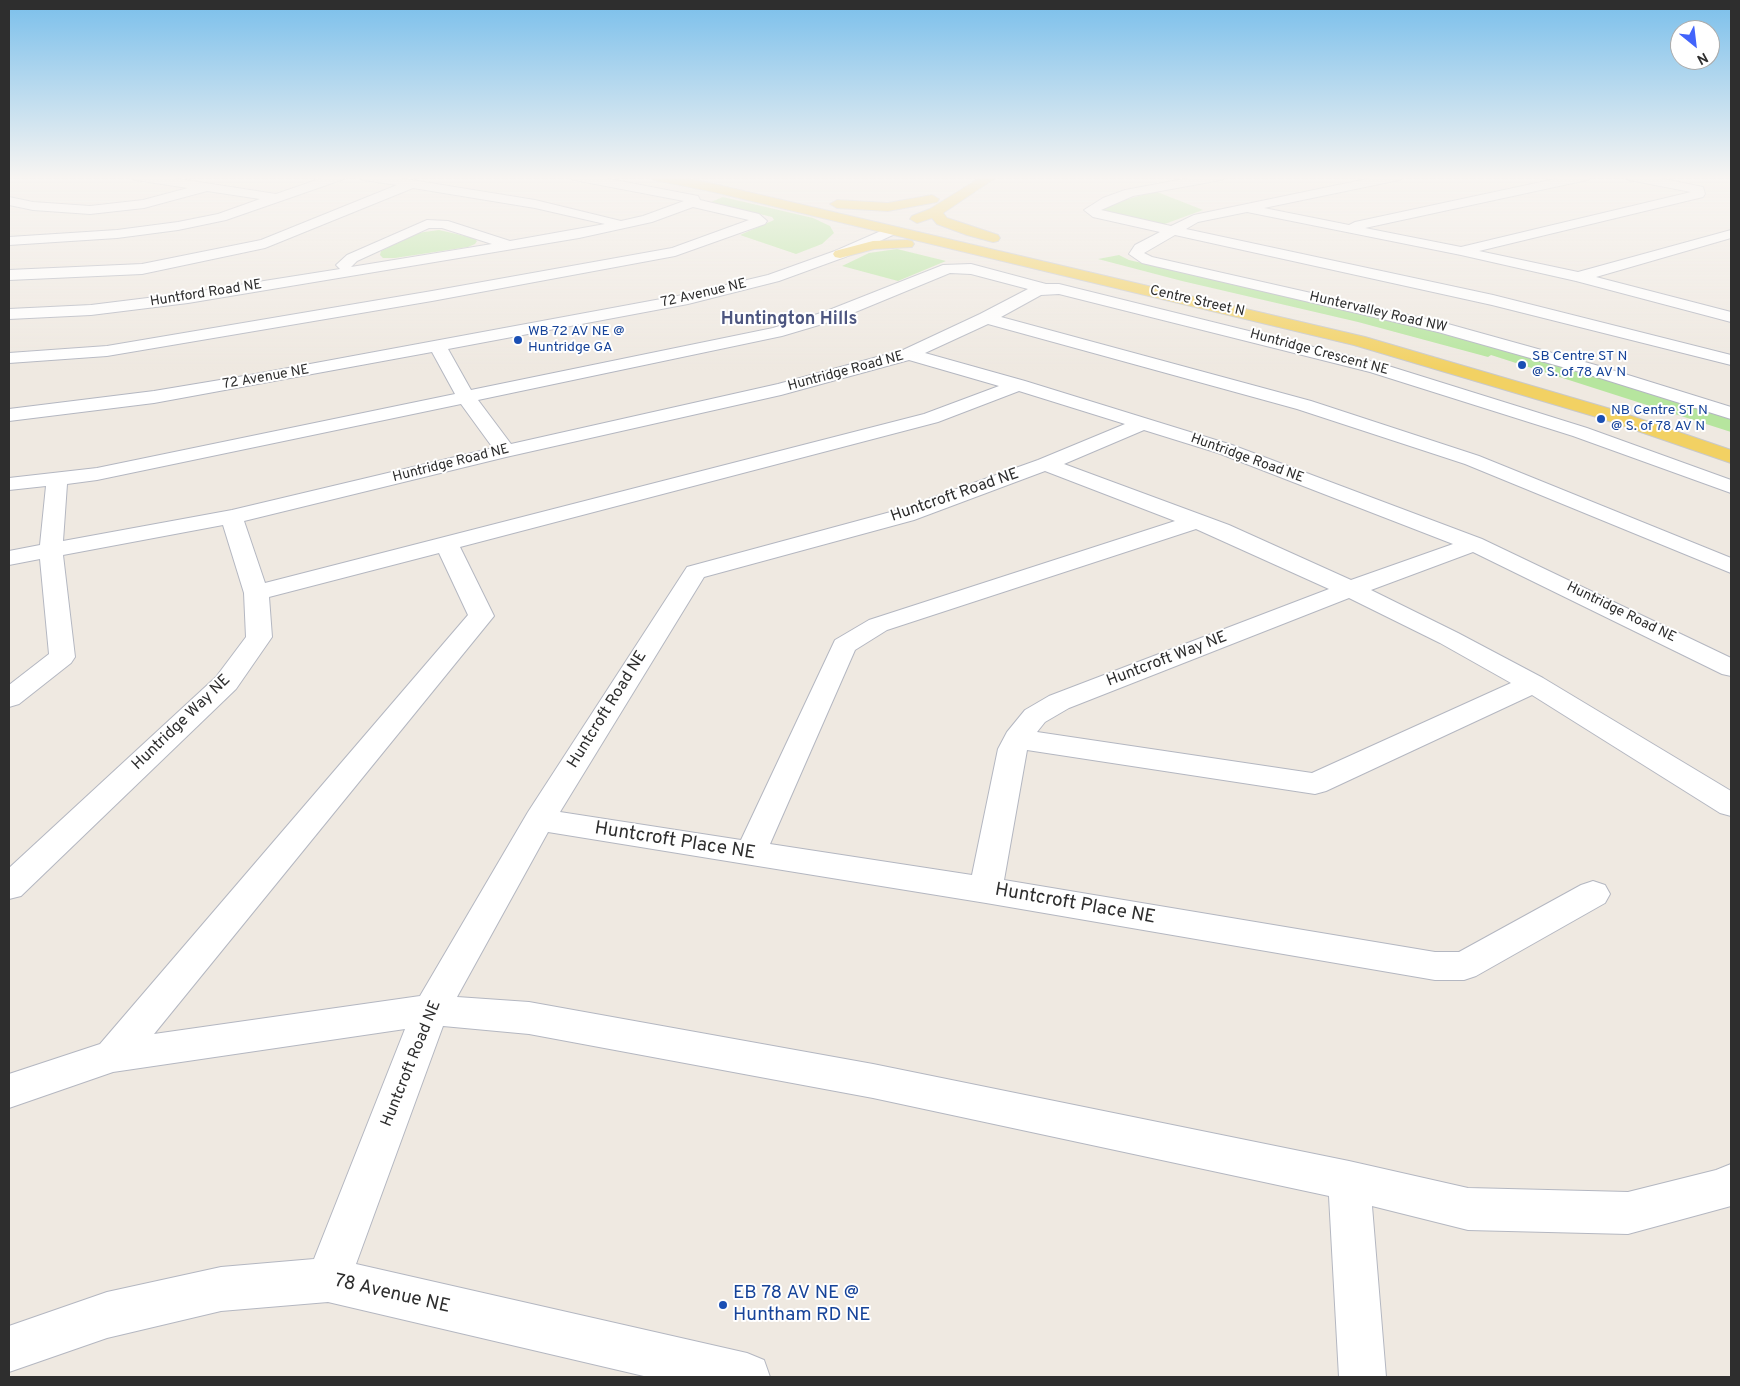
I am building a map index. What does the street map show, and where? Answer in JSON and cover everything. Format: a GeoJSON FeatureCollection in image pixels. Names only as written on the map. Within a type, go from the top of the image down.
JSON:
{"type":"FeatureCollection","features":[{"type":"Feature","properties":{"kind":"main road","name":"Centre Street N"},"geometry":{"type":"LineString","coordinates":[[938,241],[1378,346],[1598,411],[1731,457]]}},
{"type":"Feature","properties":{"kind":"main road","name":"Centre Street N"},"geometry":{"type":"LineString","coordinates":[[987,241],[1422,343],[1645,410]]}},
{"type":"Feature","properties":{"kind":"main road"},"geometry":{"type":"LineString","coordinates":[[840,254],[873,245],[887,244],[954,246]]}},
{"type":"Feature","properties":{"kind":"street"},"geometry":{"type":"LineString","coordinates":[[9,275],[142,268],[264,244],[272,241]]}},
{"type":"Feature","properties":{"kind":"street"},"geometry":{"type":"LineString","coordinates":[[336,272],[352,258],[390,241]]}},
{"type":"Feature","properties":{"kind":"street"},"geometry":{"type":"LineString","coordinates":[[496,241],[510,245]]}},
{"type":"Feature","properties":{"kind":"street","name":"Huntford Road NE"},"geometry":{"type":"LineString","coordinates":[[9,314],[91,310],[178,299],[336,272],[413,272],[510,245],[534,241]]}},
{"type":"Feature","properties":{"kind":"street"},"geometry":{"type":"LineString","coordinates":[[9,358],[107,351],[432,296],[675,252],[706,241]]}},
{"type":"Feature","properties":{"kind":"street","name":"72 Avenue NE"},"geometry":{"type":"LineString","coordinates":[[522,329],[579,312],[672,293],[752,272],[802,255],[836,241]]}},
{"type":"Feature","properties":{"kind":"street","name":"72 Avenue NE"},"geometry":{"type":"LineString","coordinates":[[9,414],[39,412],[154,397],[590,318],[742,286],[840,254],[863,241]]}},
{"type":"Feature","properties":{"kind":"street","name":"Huntervalley Road NW"},"geometry":{"type":"LineString","coordinates":[[1153,241],[1140,248],[1136,254],[1147,260],[1442,328],[1593,370],[1731,413]]}},
{"type":"Feature","properties":{"kind":"street"},"geometry":{"type":"LineString","coordinates":[[1227,241],[1493,300],[1731,360]]}},
{"type":"Feature","properties":{"kind":"street"},"geometry":{"type":"LineString","coordinates":[[1409,241],[1578,277],[1731,317]]}},
{"type":"Feature","properties":{"kind":"street"},"geometry":{"type":"LineString","coordinates":[[1461,251],[1504,241]]}},
{"type":"Feature","properties":{"kind":"street"},"geometry":{"type":"LineString","coordinates":[[1578,277],[1707,241]]}},
{"type":"Feature","properties":{"kind":"street"},"geometry":{"type":"LineString","coordinates":[[9,484],[97,474],[776,332],[830,316],[948,268],[971,269],[1046,289]]}},
{"type":"Feature","properties":{"kind":"street"},"geometry":{"type":"LineString","coordinates":[[413,272],[432,296]]}},
{"type":"Feature","properties":{"kind":"street","name":"Huntridge Crescent NE"},"geometry":{"type":"LineString","coordinates":[[909,354],[986,318],[1035,292],[1046,289],[1059,289],[1376,368],[1580,432],[1731,487]]}},
{"type":"Feature","properties":{"kind":"street"},"geometry":{"type":"LineString","coordinates":[[1695,307],[1722,298]]}},
{"type":"Feature","properties":{"kind":"street"},"geometry":{"type":"LineString","coordinates":[[986,318],[1304,405],[1472,460],[1731,566]]}},
{"type":"Feature","properties":{"kind":"street"},"geometry":{"type":"LineString","coordinates":[[437,346],[466,397],[506,451]]}},
{"type":"Feature","properties":{"kind":"street","name":"Huntridge Road NE"},"geometry":{"type":"LineString","coordinates":[[9,558],[51,552],[232,517],[506,451],[781,389],[909,354],[1018,385],[1225,449],[1474,544],[1731,668]]}},
{"type":"Feature","properties":{"kind":"street"},"geometry":{"type":"LineString","coordinates":[[256,593],[931,418],[1018,385]]}},
{"type":"Feature","properties":{"kind":"street","name":"Huntcroft Road NE"},"geometry":{"type":"LineString","coordinates":[[328,1280],[431,1010],[539,820],[695,572],[906,515],[1045,464],[1143,424]]}},
{"type":"Feature","properties":{"kind":"street"},"geometry":{"type":"LineString","coordinates":[[1045,464],[1197,521],[1350,589],[1449,638],[1533,684],[1731,805]]}},
{"type":"Feature","properties":{"kind":"street"},"geometry":{"type":"LineString","coordinates":[[9,698],[62,657],[51,552],[57,479]]}},
{"type":"Feature","properties":{"kind":"street","name":"Huntridge Way NE"},"geometry":{"type":"LineString","coordinates":[[9,887],[226,683],[259,637],[256,593],[232,517]]}},
{"type":"Feature","properties":{"kind":"street"},"geometry":{"type":"LineString","coordinates":[[750,854],[844,646],[878,624],[1197,521]]}},
{"type":"Feature","properties":{"kind":"street","name":"Huntcroft Way NE"},"geometry":{"type":"LineString","coordinates":[[986,890],[1013,749],[1017,739],[1035,716],[1058,702],[1350,589],[1474,544]]}},
{"type":"Feature","properties":{"kind":"street"},"geometry":{"type":"LineString","coordinates":[[113,1056],[481,616],[447,545]]}},
{"type":"Feature","properties":{"kind":"street"},"geometry":{"type":"LineString","coordinates":[[1017,739],[1315,784],[1533,684]]}},
{"type":"Feature","properties":{"kind":"street","name":"Huntcroft Place NE"},"geometry":{"type":"LineString","coordinates":[[539,820],[986,890],[1436,966],[1464,966],[1593,894]]}},
{"type":"Feature","properties":{"kind":"street"},"geometry":{"type":"LineString","coordinates":[[9,1091],[113,1056],[431,1010],[529,1018],[863,1079],[1349,1181],[1468,1209],[1628,1213],[1728,1187],[1731,1184]]}},
{"type":"Feature","properties":{"kind":"street"},"geometry":{"type":"LineString","coordinates":[[1349,1181],[1362,1377]]}},
{"type":"Feature","properties":{"kind":"street","name":"78 Avenue NE"},"geometry":{"type":"LineString","coordinates":[[9,1350],[107,1315],[221,1289],[328,1280],[747,1377]]}},
{"type":"Feature","properties":{"kind":"green space"},"geometry":{"type":"Polygon","coordinates":[[[402,241],[477,241],[468,247],[395,258],[383,258],[380,255],[381,251],[402,241]]]}},
{"type":"Feature","properties":{"kind":"green space"},"geometry":{"type":"Polygon","coordinates":[[[757,241],[826,241],[822,244],[796,254],[757,241]]]}},
{"type":"Feature","properties":{"kind":"green space"},"geometry":{"type":"Polygon","coordinates":[[[897,249],[946,261],[898,281],[842,266],[869,253],[897,249]]]}},
{"type":"Feature","properties":{"kind":"green space"},"geometry":{"type":"Polygon","coordinates":[[[1119,255],[1129,260],[1369,315],[1500,348],[1731,419],[1731,432],[1491,355],[1488,357],[1358,322],[1182,281],[1098,259],[1119,255]]]}},
{"type":"Feature","properties":{"kind":"place","name":"WB 72 AV NE @ Huntridge GA"},"geometry":{"type":"Point","coordinates":[518,340]}},
{"type":"Feature","properties":{"kind":"place","name":"SB Centre ST N @ S. of 78 AV N"},"geometry":{"type":"Point","coordinates":[1522,365]}},
{"type":"Feature","properties":{"kind":"place","name":"NB Centre ST N @ S. of 78 AV N"},"geometry":{"type":"Point","coordinates":[1601,419]}},
{"type":"Feature","properties":{"kind":"place","name":"EB 78 AV NE @ Huntham RD NE"},"geometry":{"type":"Point","coordinates":[723,1305]}},
{"type":"Feature","properties":{"kind":"district","name":"Huntington Hills"},"geometry":{"type":"Point","coordinates":[789,320]}}]}
